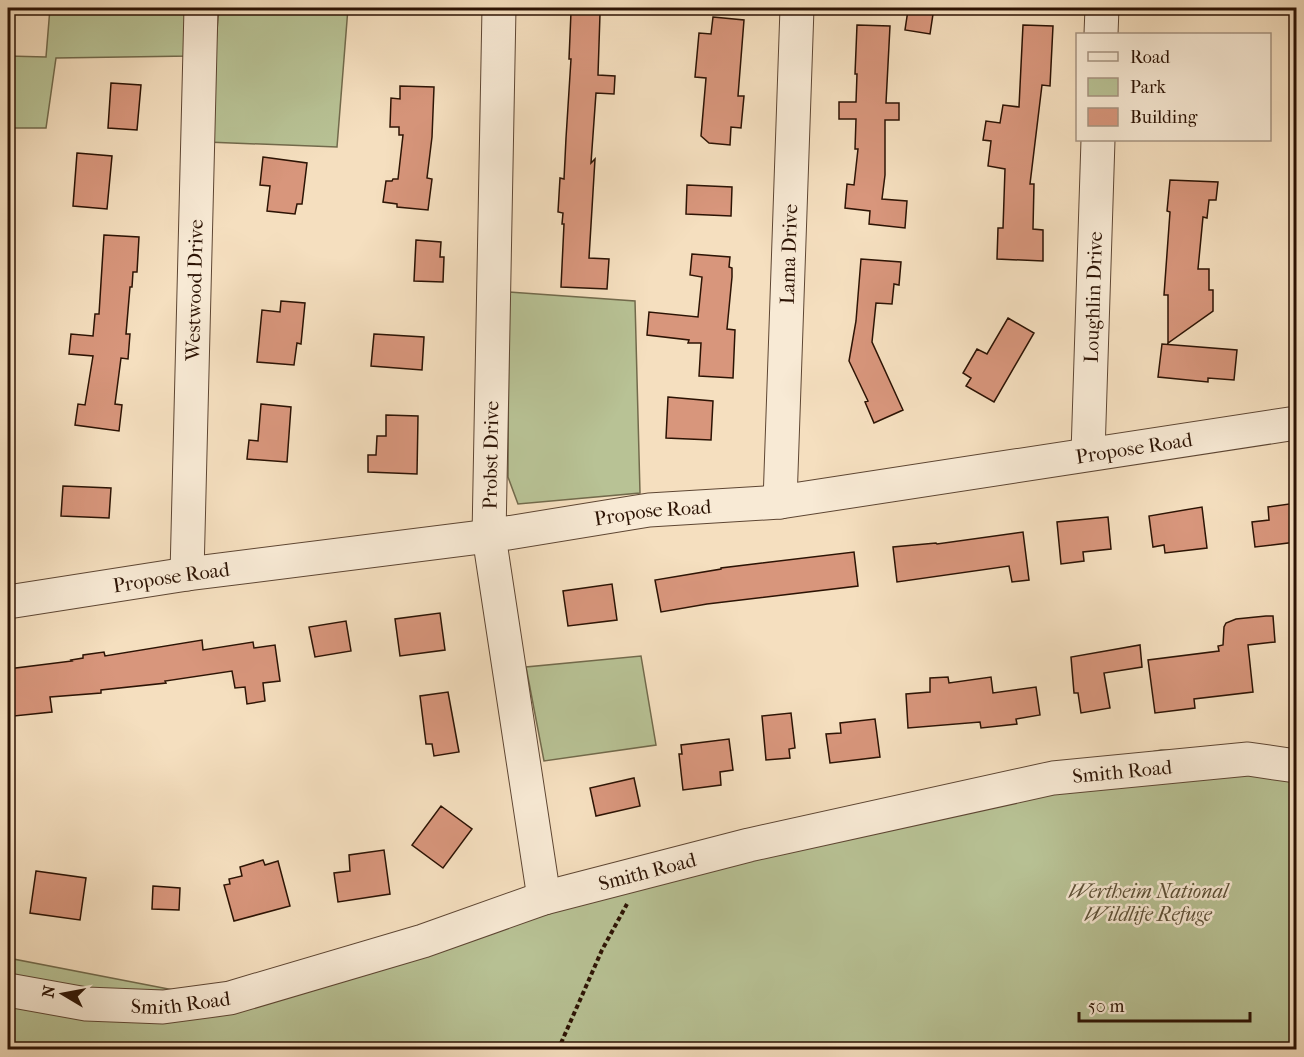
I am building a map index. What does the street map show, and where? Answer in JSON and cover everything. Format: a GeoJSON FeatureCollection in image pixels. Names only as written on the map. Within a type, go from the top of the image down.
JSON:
{"type":"FeatureCollection","features":[{"type":"Feature","properties":{"kind":"street","name":"Westwood Drive"},"geometry":{"type":"LineString","coordinates":[[187,574],[201,8]]}},
{"type":"Feature","properties":{"kind":"street","name":"Probst Drive"},"geometry":{"type":"LineString","coordinates":[[499,8],[489,536],[544,898]]}},
{"type":"Feature","properties":{"kind":"street","name":"Lama Drive"},"geometry":{"type":"LineString","coordinates":[[780,502],[797,8]]}},
{"type":"Feature","properties":{"kind":"street"},"geometry":{"type":"LineString","coordinates":[[1101,33],[1102,8]]}},
{"type":"Feature","properties":{"kind":"street","name":"Loughlin Drive"},"geometry":{"type":"LineString","coordinates":[[1088,453],[1098,141]]}},
{"type":"Feature","properties":{"kind":"street","name":"Propose Road"},"geometry":{"type":"LineString","coordinates":[[8,602],[187,574],[489,536],[649,510],[780,502],[1088,453],[1296,423]]}},
{"type":"Feature","properties":{"kind":"street","name":"Smith Road"},"geometry":{"type":"LineString","coordinates":[[8,990],[86,1004],[164,1007],[230,998],[423,941],[544,898],[761,842],[1053,778],[1248,759],[1296,766]]}},
{"type":"Feature","properties":{"kind":"path"},"geometry":{"type":"LineString","coordinates":[[558,1050],[602,950],[645,872]]}},
{"type":"Feature","properties":{"kind":"green space"},"geometry":{"type":"Polygon","coordinates":[[[50,8],[191,8],[191,56],[56,58],[46,128],[8,128],[8,56],[46,57],[50,8]]]}},
{"type":"Feature","properties":{"kind":"green space"},"geometry":{"type":"Polygon","coordinates":[[[219,8],[348,8],[337,147],[207,142],[219,8]]]}},
{"type":"Feature","properties":{"kind":"green space"},"geometry":{"type":"Polygon","coordinates":[[[509,292],[635,301],[640,493],[518,504],[508,477],[509,292]]]}},
{"type":"Feature","properties":{"kind":"green space"},"geometry":{"type":"Polygon","coordinates":[[[641,656],[656,745],[544,761],[526,667],[641,656]]]}},
{"type":"Feature","properties":{"kind":"green space","name":"Wertheim National Wildlife Refuge"},"geometry":{"type":"Polygon","coordinates":[[[1161,750],[1296,754],[1296,1049],[8,1049],[8,958],[220,999],[831,818],[1161,750]]]}},
{"type":"Feature","properties":{"kind":"building"},"geometry":{"type":"Polygon","coordinates":[[[908,10],[933,14],[930,34],[905,30],[908,10]]]}},
{"type":"Feature","properties":{"kind":"building"},"geometry":{"type":"Polygon","coordinates":[[[571,12],[600,14],[598,75],[615,76],[614,94],[596,93],[591,163],[595,159],[589,258],[609,259],[607,289],[561,287],[564,224],[562,224],[563,213],[558,212],[560,178],[564,179],[571,59],[569,59],[571,12]]]}},
{"type":"Feature","properties":{"kind":"building"},"geometry":{"type":"Polygon","coordinates":[[[713,17],[744,20],[738,96],[744,96],[741,128],[731,127],[730,145],[709,143],[701,136],[706,78],[695,77],[699,33],[711,34],[713,17]]]}},
{"type":"Feature","properties":{"kind":"building"},"geometry":{"type":"Polygon","coordinates":[[[857,25],[890,26],[886,103],[899,103],[899,120],[885,120],[885,175],[882,199],[907,201],[905,228],[869,224],[870,211],[845,208],[847,184],[854,185],[858,149],[855,149],[856,119],[839,119],[839,102],[856,102],[857,25]]]}},
{"type":"Feature","properties":{"kind":"building"},"geometry":{"type":"Polygon","coordinates":[[[1023,25],[1053,26],[1050,86],[1042,85],[1030,184],[1034,184],[1033,229],[1043,230],[1043,261],[997,259],[998,228],[1003,228],[1005,169],[988,166],[991,141],[983,140],[986,121],[1000,123],[1003,105],[1019,107],[1023,25]]]}},
{"type":"Feature","properties":{"kind":"building"},"geometry":{"type":"Polygon","coordinates":[[[111,83],[141,85],[137,130],[108,128],[111,83]]]}},
{"type":"Feature","properties":{"kind":"building"},"geometry":{"type":"Polygon","coordinates":[[[400,86],[434,87],[432,137],[427,178],[432,179],[428,210],[397,207],[397,204],[383,202],[386,181],[398,179],[403,135],[399,135],[399,127],[390,127],[391,98],[400,99],[400,86]]]}},
{"type":"Feature","properties":{"kind":"building"},"geometry":{"type":"Polygon","coordinates":[[[77,153],[112,156],[107,209],[73,206],[77,153]]]}},
{"type":"Feature","properties":{"kind":"building"},"geometry":{"type":"Polygon","coordinates":[[[263,157],[307,163],[302,204],[297,204],[295,214],[267,211],[270,186],[260,185],[263,157]]]}},
{"type":"Feature","properties":{"kind":"building"},"geometry":{"type":"Polygon","coordinates":[[[1170,180],[1218,182],[1216,200],[1209,200],[1207,218],[1203,217],[1198,269],[1209,269],[1209,290],[1213,290],[1213,311],[1168,343],[1168,295],[1164,295],[1170,180]]]}},
{"type":"Feature","properties":{"kind":"building"},"geometry":{"type":"Polygon","coordinates":[[[687,185],[732,187],[731,216],[686,214],[687,185]]]}},
{"type":"Feature","properties":{"kind":"building"},"geometry":{"type":"Polygon","coordinates":[[[104,235],[139,237],[137,272],[133,272],[132,287],[130,287],[126,334],[130,334],[128,359],[121,358],[115,404],[122,405],[119,431],[75,425],[78,404],[85,405],[93,356],[69,354],[71,334],[93,336],[95,314],[99,314],[104,235]]]}},
{"type":"Feature","properties":{"kind":"building"},"geometry":{"type":"Polygon","coordinates":[[[416,240],[441,242],[440,257],[444,257],[443,282],[414,281],[416,240]]]}},
{"type":"Feature","properties":{"kind":"building"},"geometry":{"type":"Polygon","coordinates":[[[692,254],[730,257],[729,267],[732,268],[732,277],[727,329],[735,330],[733,378],[699,376],[701,343],[688,343],[689,340],[647,335],[649,312],[698,317],[702,277],[690,275],[692,254]]]}},
{"type":"Feature","properties":{"kind":"building"},"geometry":{"type":"Polygon","coordinates":[[[861,259],[901,262],[899,285],[894,284],[892,304],[876,303],[872,342],[903,410],[874,423],[865,402],[868,401],[849,361],[856,321],[861,259]]]}},
{"type":"Feature","properties":{"kind":"building"},"geometry":{"type":"Polygon","coordinates":[[[281,301],[305,303],[301,344],[297,343],[294,365],[257,362],[262,310],[280,312],[281,301]]]}},
{"type":"Feature","properties":{"kind":"building"},"geometry":{"type":"Polygon","coordinates":[[[1008,318],[1034,333],[994,402],[966,386],[971,378],[963,373],[977,349],[987,354],[1008,318]]]}},
{"type":"Feature","properties":{"kind":"building"},"geometry":{"type":"Polygon","coordinates":[[[374,334],[424,337],[422,370],[371,366],[374,334]]]}},
{"type":"Feature","properties":{"kind":"building"},"geometry":{"type":"Polygon","coordinates":[[[1162,344],[1237,350],[1234,380],[1208,378],[1208,382],[1158,377],[1162,344]]]}},
{"type":"Feature","properties":{"kind":"building"},"geometry":{"type":"Polygon","coordinates":[[[668,397],[713,401],[711,440],[666,438],[668,397]]]}},
{"type":"Feature","properties":{"kind":"building"},"geometry":{"type":"Polygon","coordinates":[[[261,404],[291,407],[287,462],[247,459],[249,440],[258,441],[261,404]]]}},
{"type":"Feature","properties":{"kind":"building"},"geometry":{"type":"Polygon","coordinates":[[[386,415],[418,416],[417,474],[368,472],[368,455],[376,455],[377,436],[386,436],[386,415]]]}},
{"type":"Feature","properties":{"kind":"building"},"geometry":{"type":"Polygon","coordinates":[[[63,486],[111,488],[109,518],[61,516],[63,486]]]}},
{"type":"Feature","properties":{"kind":"building"},"geometry":{"type":"Polygon","coordinates":[[[1296,503],[1296,542],[1255,547],[1252,522],[1269,520],[1268,507],[1296,503]]]}},
{"type":"Feature","properties":{"kind":"building"},"geometry":{"type":"Polygon","coordinates":[[[1202,507],[1207,548],[1165,553],[1164,545],[1153,547],[1149,516],[1202,507]]]}},
{"type":"Feature","properties":{"kind":"building"},"geometry":{"type":"Polygon","coordinates":[[[1108,517],[1111,549],[1083,552],[1084,561],[1061,564],[1057,522],[1108,517]]]}},
{"type":"Feature","properties":{"kind":"building"},"geometry":{"type":"Polygon","coordinates":[[[1023,532],[1029,580],[1012,582],[1009,566],[897,582],[893,547],[937,544],[1023,532]]]}},
{"type":"Feature","properties":{"kind":"building"},"geometry":{"type":"Polygon","coordinates":[[[854,552],[858,586],[707,604],[661,612],[655,580],[721,568],[854,552]]]}},
{"type":"Feature","properties":{"kind":"building"},"geometry":{"type":"Polygon","coordinates":[[[612,584],[617,620],[568,626],[563,591],[612,584]]]}},
{"type":"Feature","properties":{"kind":"building"},"geometry":{"type":"Polygon","coordinates":[[[440,613],[445,650],[400,656],[395,619],[440,613]]]}},
{"type":"Feature","properties":{"kind":"building"},"geometry":{"type":"Polygon","coordinates":[[[1273,616],[1275,642],[1248,645],[1253,692],[1194,699],[1195,708],[1155,713],[1148,660],[1219,651],[1218,646],[1223,645],[1226,623],[1236,619],[1273,616]]]}},
{"type":"Feature","properties":{"kind":"building"},"geometry":{"type":"Polygon","coordinates":[[[346,621],[351,651],[315,657],[309,627],[346,621]]]}},
{"type":"Feature","properties":{"kind":"building"},"geometry":{"type":"Polygon","coordinates":[[[202,640],[203,650],[253,642],[254,648],[275,645],[280,681],[263,683],[265,701],[247,704],[245,687],[235,688],[232,671],[165,681],[166,683],[101,690],[101,693],[50,697],[52,712],[14,716],[13,703],[8,704],[8,669],[72,661],[83,658],[83,655],[104,652],[105,656],[202,640]]]}},
{"type":"Feature","properties":{"kind":"building"},"geometry":{"type":"Polygon","coordinates":[[[1140,645],[1142,667],[1104,673],[1110,708],[1081,713],[1078,693],[1074,693],[1071,657],[1140,645]]]}},
{"type":"Feature","properties":{"kind":"building"},"geometry":{"type":"Polygon","coordinates":[[[948,677],[949,683],[991,677],[993,693],[1036,687],[1040,715],[1016,719],[1017,724],[981,728],[980,722],[908,728],[906,694],[930,692],[930,678],[948,677]]]}},
{"type":"Feature","properties":{"kind":"building"},"geometry":{"type":"Polygon","coordinates":[[[448,692],[459,752],[434,756],[432,744],[426,744],[420,696],[448,692]]]}},
{"type":"Feature","properties":{"kind":"building"},"geometry":{"type":"Polygon","coordinates":[[[791,713],[795,748],[789,749],[790,758],[766,760],[762,716],[791,713]]]}},
{"type":"Feature","properties":{"kind":"building"},"geometry":{"type":"Polygon","coordinates":[[[875,719],[880,757],[830,763],[826,734],[841,733],[840,723],[875,719]]]}},
{"type":"Feature","properties":{"kind":"building"},"geometry":{"type":"Polygon","coordinates":[[[729,739],[733,770],[720,772],[721,785],[683,790],[679,754],[682,754],[681,745],[729,739]]]}},
{"type":"Feature","properties":{"kind":"building"},"geometry":{"type":"Polygon","coordinates":[[[634,778],[640,806],[596,816],[590,788],[634,778]]]}},
{"type":"Feature","properties":{"kind":"building"},"geometry":{"type":"Polygon","coordinates":[[[441,806],[472,829],[443,868],[412,845],[441,806]]]}},
{"type":"Feature","properties":{"kind":"building"},"geometry":{"type":"Polygon","coordinates":[[[384,850],[390,894],[338,902],[334,873],[350,871],[349,855],[384,850]]]}},
{"type":"Feature","properties":{"kind":"building"},"geometry":{"type":"Polygon","coordinates":[[[263,860],[265,865],[278,861],[290,906],[234,921],[224,885],[230,884],[229,879],[242,876],[240,867],[263,860]]]}},
{"type":"Feature","properties":{"kind":"building"},"geometry":{"type":"Polygon","coordinates":[[[36,871],[86,878],[80,920],[30,913],[36,871]]]}},
{"type":"Feature","properties":{"kind":"building"},"geometry":{"type":"Polygon","coordinates":[[[153,886],[180,888],[179,910],[152,909],[153,886]]]}}]}
